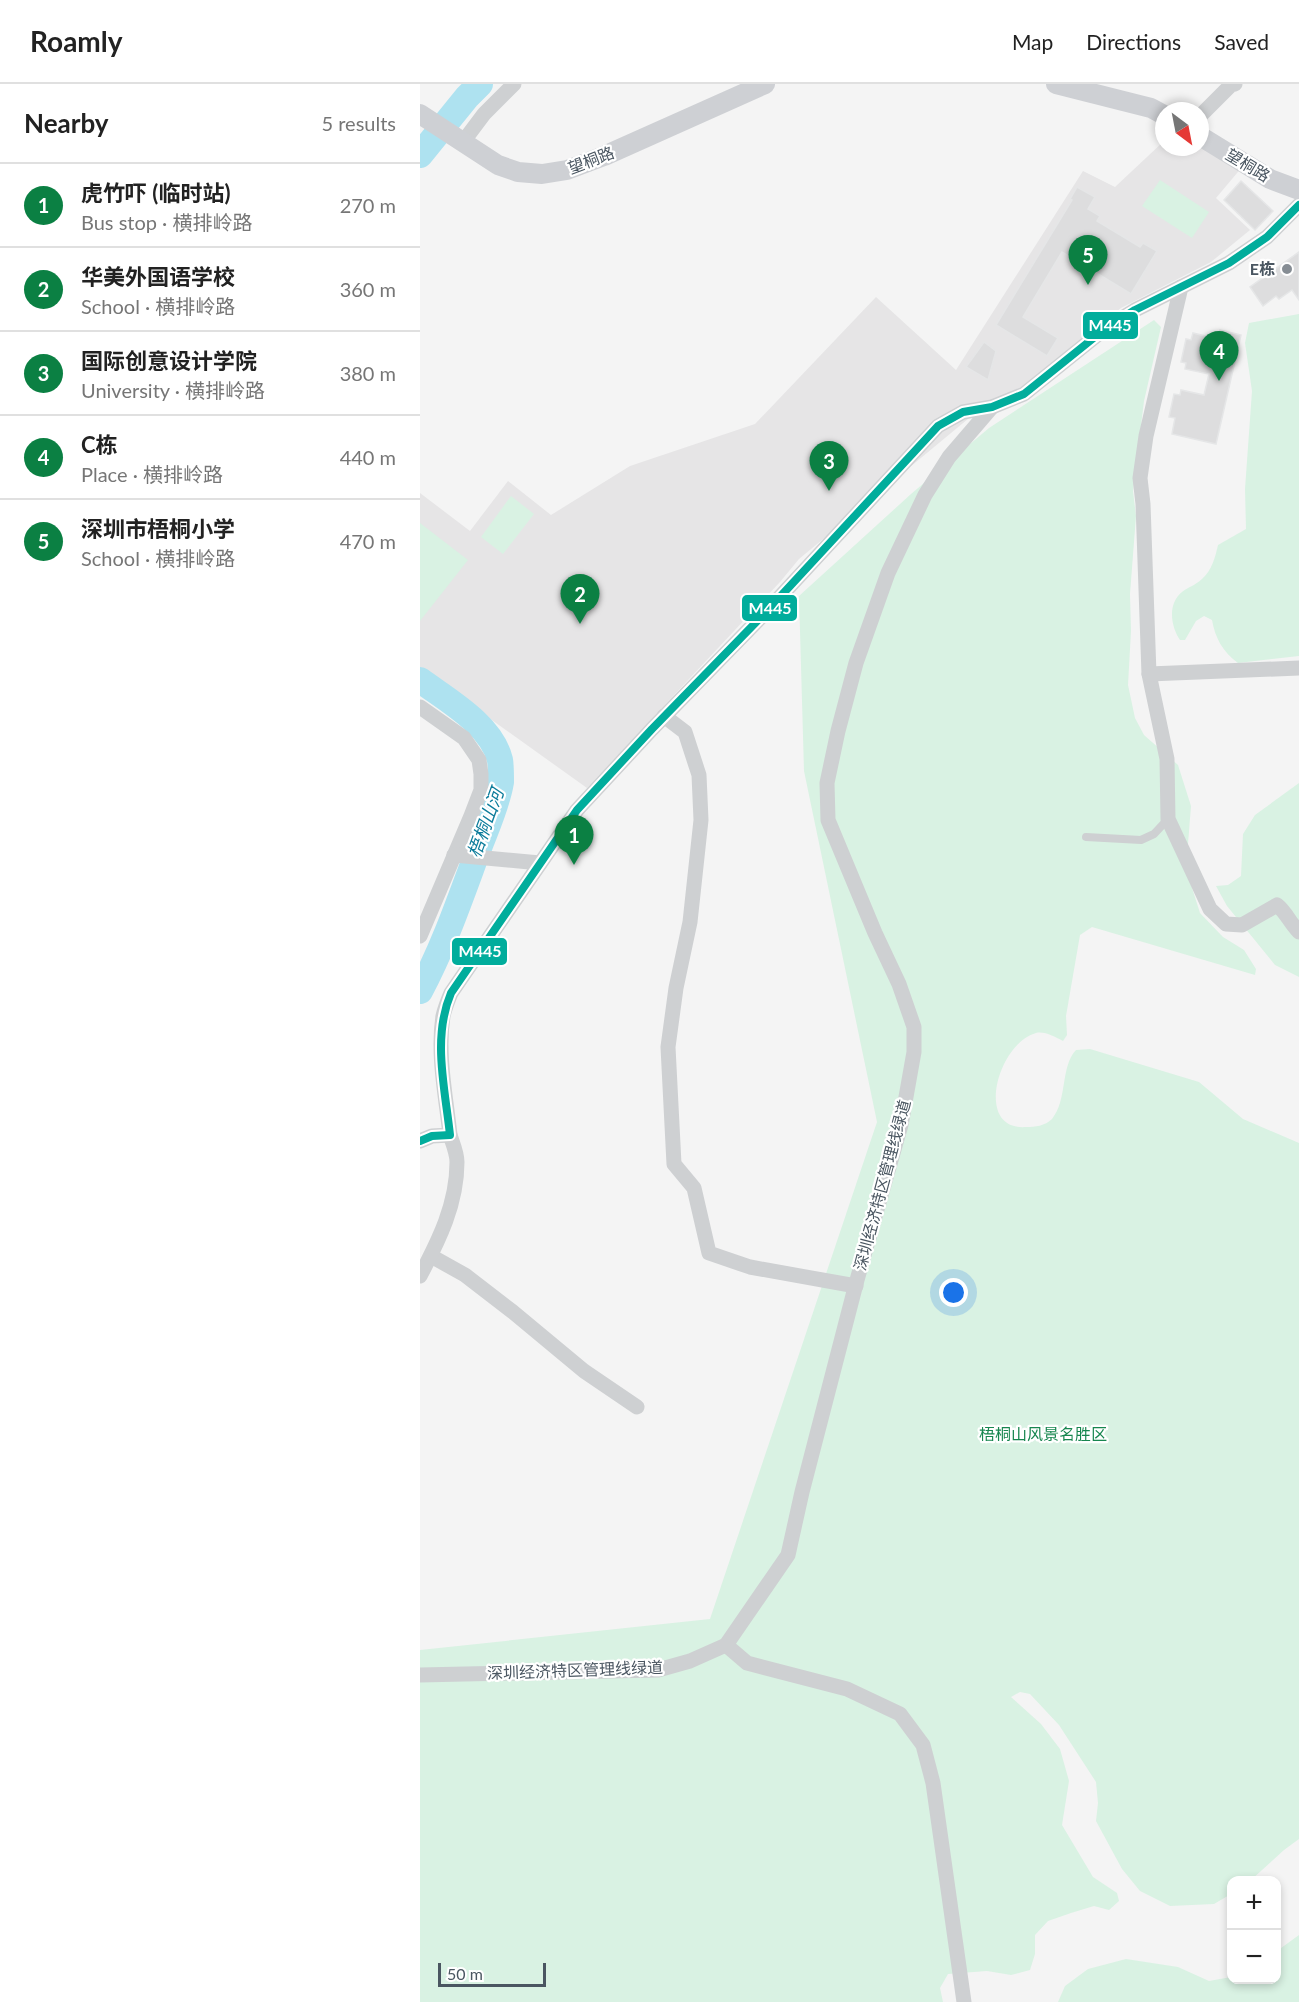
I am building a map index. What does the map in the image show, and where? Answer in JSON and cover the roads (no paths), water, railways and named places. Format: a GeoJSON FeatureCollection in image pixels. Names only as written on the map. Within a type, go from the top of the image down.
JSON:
{"type":"FeatureCollection","features":[{"type":"Feature","properties":{"kind":"main road","name":"望桐路"},"geometry":{"type":"LineString","coordinates":[[425,116],[498,165],[518,172],[542,174],[567,170],[604,156],[765,84]]}},
{"type":"Feature","properties":{"kind":"main road"},"geometry":{"type":"LineString","coordinates":[[1056,84],[1155,110]]}},
{"type":"Feature","properties":{"kind":"main road","name":"望桐路"},"geometry":{"type":"LineString","coordinates":[[1209,141],[1270,179],[1299,190]]}},
{"type":"Feature","properties":{"kind":"street"},"geometry":{"type":"LineString","coordinates":[[463,142],[484,114],[514,84]]}},
{"type":"Feature","properties":{"kind":"street"},"geometry":{"type":"LineString","coordinates":[[1209,107],[1234,84]]}},
{"type":"Feature","properties":{"kind":"street"},"geometry":{"type":"LineString","coordinates":[[420,1276],[444,1229],[454,1191],[458,1160],[450,1135],[443,1066],[444,1013],[451,993],[577,810],[664,716],[766,612],[938,426],[963,412],[992,407],[1024,394],[1106,328],[1135,310],[1229,263],[1267,237],[1299,205]]}},
{"type":"Feature","properties":{"kind":"street"},"geometry":{"type":"LineString","coordinates":[[1181,287],[1146,436],[1140,478],[1143,504],[1149,674],[1167,759],[1168,819],[1210,909],[1226,924],[1242,925],[1277,905],[1284,910],[1290,923],[1299,932]]}},
{"type":"Feature","properties":{"kind":"street","name":"深圳经济特区管理线绿道"},"geometry":{"type":"LineString","coordinates":[[420,1675],[658,1670],[690,1661],[726,1645],[788,1555],[802,1492],[856,1286],[901,1125],[914,1052],[914,1027],[899,984],[828,820],[827,783],[856,663],[888,573],[925,495],[949,457],[992,407]]}},
{"type":"Feature","properties":{"kind":"street"},"geometry":{"type":"LineString","coordinates":[[1149,674],[1299,668]]}},
{"type":"Feature","properties":{"kind":"street"},"geometry":{"type":"LineString","coordinates":[[420,707],[464,738],[479,760],[482,774],[481,790],[420,936]]}},
{"type":"Feature","properties":{"kind":"street"},"geometry":{"type":"LineString","coordinates":[[664,716],[685,732],[699,775],[701,820],[690,922],[676,988],[668,1047],[674,1164],[694,1188],[709,1253],[750,1267],[856,1286]]}},
{"type":"Feature","properties":{"kind":"street"},"geometry":{"type":"LineString","coordinates":[[454,855],[540,863]]}},
{"type":"Feature","properties":{"kind":"street"},"geometry":{"type":"LineString","coordinates":[[420,1141],[432,1136],[450,1135]]}},
{"type":"Feature","properties":{"kind":"street"},"geometry":{"type":"LineString","coordinates":[[431,1256],[465,1275],[584,1371],[637,1407]]}},
{"type":"Feature","properties":{"kind":"street"},"geometry":{"type":"LineString","coordinates":[[726,1645],[747,1663],[847,1689],[900,1714],[923,1745],[933,1783],[964,2002]]}},
{"type":"Feature","properties":{"kind":"lane"},"geometry":{"type":"LineString","coordinates":[[1086,837],[1141,840],[1154,834],[1168,819]]}},
{"type":"Feature","properties":{"kind":"waterway","name":"梧桐山河"},"geometry":{"type":"LineString","coordinates":[[420,155],[480,84]]}},
{"type":"Feature","properties":{"kind":"waterway","name":"梧桐山河"},"geometry":{"type":"LineString","coordinates":[[420,680],[467,714],[488,736],[500,760],[501,782],[457,908],[420,991]]}},
{"type":"Feature","properties":{"kind":"place","name":"E栋"},"geometry":{"type":"Point","coordinates":[1287,269]}},
{"type":"Feature","properties":{"kind":"place","name":"深圳市梧桐小学"},"geometry":{"type":"Point","coordinates":[1088,285]}},
{"type":"Feature","properties":{"kind":"place","name":"C栋"},"geometry":{"type":"Point","coordinates":[1219,381]}},
{"type":"Feature","properties":{"kind":"place","name":"国际创意设计学院"},"geometry":{"type":"Point","coordinates":[829,491]}},
{"type":"Feature","properties":{"kind":"place","name":"华美外国语学校"},"geometry":{"type":"Point","coordinates":[580,624]}},
{"type":"Feature","properties":{"kind":"place","name":"虎竹吓 (临时站)"},"geometry":{"type":"Point","coordinates":[574,865]}},
{"type":"Feature","properties":{"kind":"park label","name":"梧桐山风景名胜区"},"geometry":{"type":"Point","coordinates":[1043,1434]}}]}
